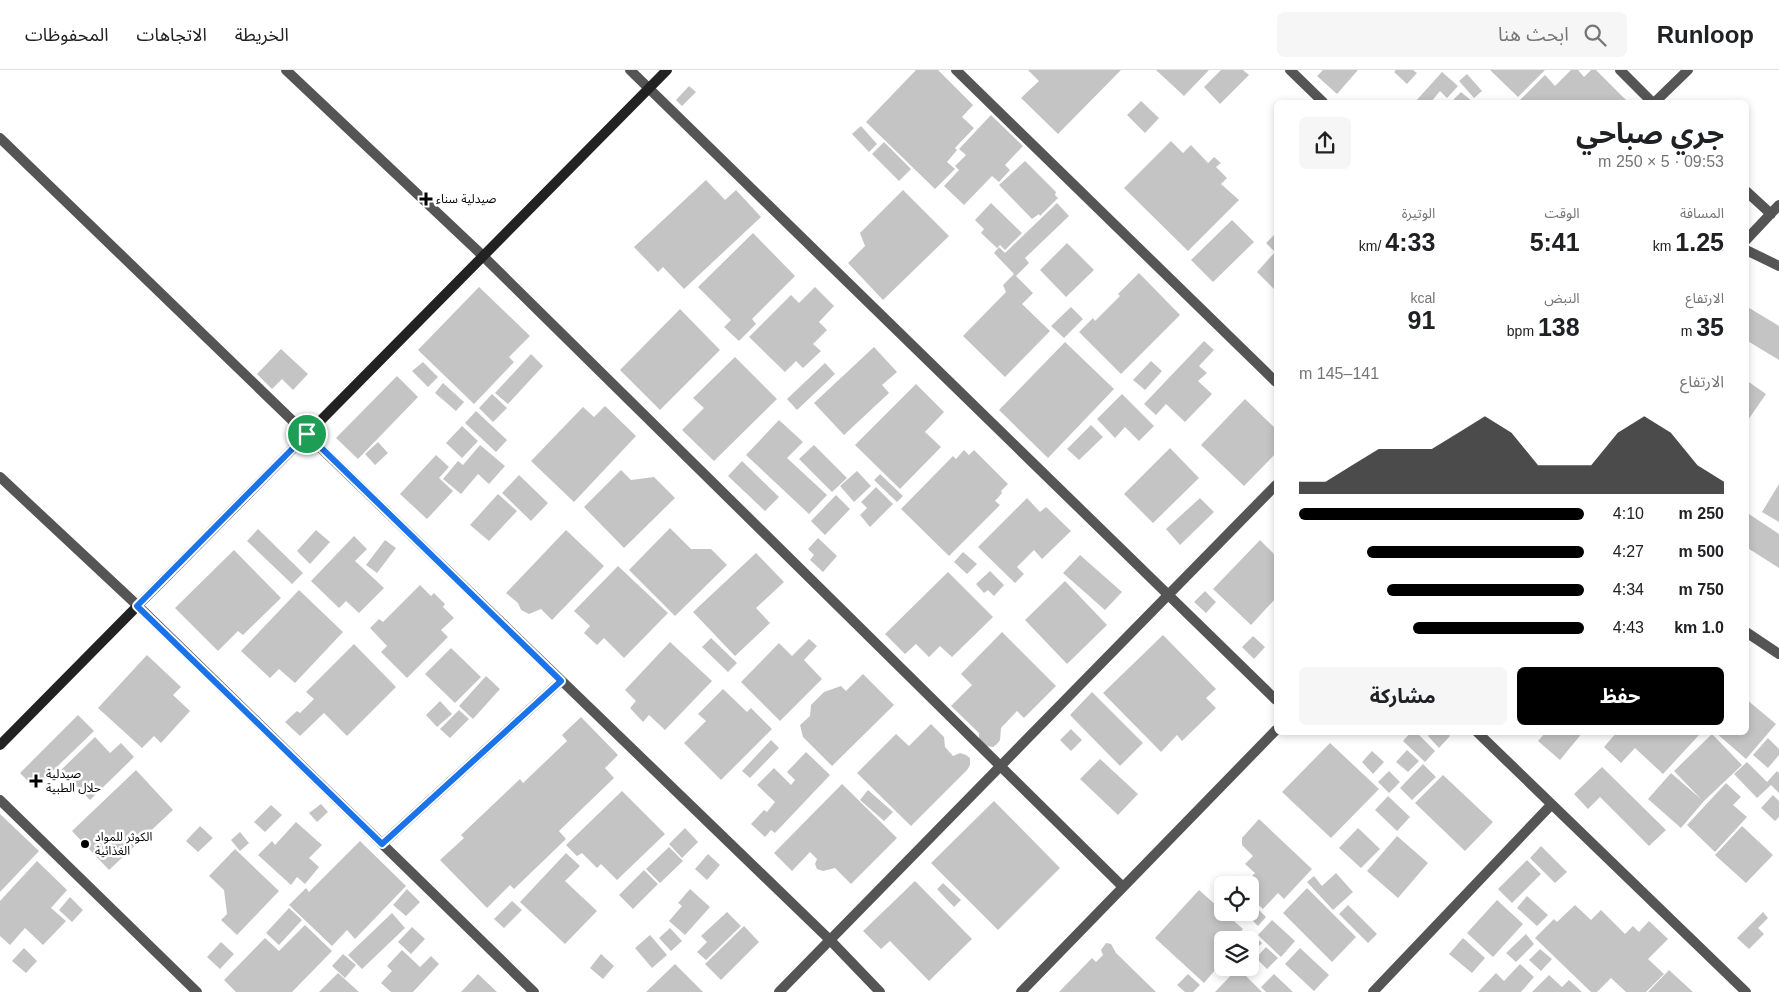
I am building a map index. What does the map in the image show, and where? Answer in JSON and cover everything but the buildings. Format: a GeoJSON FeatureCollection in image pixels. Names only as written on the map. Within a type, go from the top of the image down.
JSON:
{"type":"FeatureCollection","features":[{"type":"Feature","properties":{"kind":"street"},"geometry":{"type":"LineString","coordinates":[[286,70],[483,256],[1123,887]]}},
{"type":"Feature","properties":{"kind":"street"},"geometry":{"type":"LineString","coordinates":[[630,70],[1274,698]]}},
{"type":"Feature","properties":{"kind":"street"},"geometry":{"type":"LineString","coordinates":[[0,744],[667,70]]}},
{"type":"Feature","properties":{"kind":"street"},"geometry":{"type":"LineString","coordinates":[[956,70],[1274,380]]}},
{"type":"Feature","properties":{"kind":"street"},"geometry":{"type":"LineString","coordinates":[[1290,70],[1321,100]]}},
{"type":"Feature","properties":{"kind":"street"},"geometry":{"type":"LineString","coordinates":[[1620,70],[1651,100]]}},
{"type":"Feature","properties":{"kind":"street"},"geometry":{"type":"LineString","coordinates":[[1655,100],[1688,70]]}},
{"type":"Feature","properties":{"kind":"street"},"geometry":{"type":"LineString","coordinates":[[0,138],[830,940],[880,992]]}},
{"type":"Feature","properties":{"kind":"street"},"geometry":{"type":"LineString","coordinates":[[1749,194],[1771,214]]}},
{"type":"Feature","properties":{"kind":"street"},"geometry":{"type":"LineString","coordinates":[[1749,237],[1779,205]]}},
{"type":"Feature","properties":{"kind":"street"},"geometry":{"type":"LineString","coordinates":[[1749,251],[1779,266]]}},
{"type":"Feature","properties":{"kind":"street"},"geometry":{"type":"LineString","coordinates":[[0,477],[137,606],[534,992]]}},
{"type":"Feature","properties":{"kind":"street"},"geometry":{"type":"LineString","coordinates":[[779,992],[1274,486]]}},
{"type":"Feature","properties":{"kind":"street"},"geometry":{"type":"LineString","coordinates":[[1749,634],[1779,654]]}},
{"type":"Feature","properties":{"kind":"street"},"geometry":{"type":"LineString","coordinates":[[382,844],[561,681]]}},
{"type":"Feature","properties":{"kind":"street"},"geometry":{"type":"LineString","coordinates":[[1021,992],[1274,732]]}},
{"type":"Feature","properties":{"kind":"street"},"geometry":{"type":"LineString","coordinates":[[1480,735],[1746,992]]}},
{"type":"Feature","properties":{"kind":"street"},"geometry":{"type":"LineString","coordinates":[[0,800],[197,992]]}},
{"type":"Feature","properties":{"kind":"street"},"geometry":{"type":"LineString","coordinates":[[1373,992],[1552,805]]}},
{"type":"Feature","properties":{"kind":"place","name":"صيدلية سناء"},"geometry":{"type":"Point","coordinates":[426,199]}},
{"type":"Feature","properties":{"kind":"place","name":"صيدلية حلال الطبية"},"geometry":{"type":"Point","coordinates":[36,781]}},
{"type":"Feature","properties":{"kind":"place","name":"الكوثر للمواد الغذائية"},"geometry":{"type":"Point","coordinates":[85,844]}},
{"type":"Feature","properties":{"kind":"route"},"geometry":{"type":"LineString","coordinates":[[307,434],[561,681],[382,844],[137,606],[307,434]]}}]}
